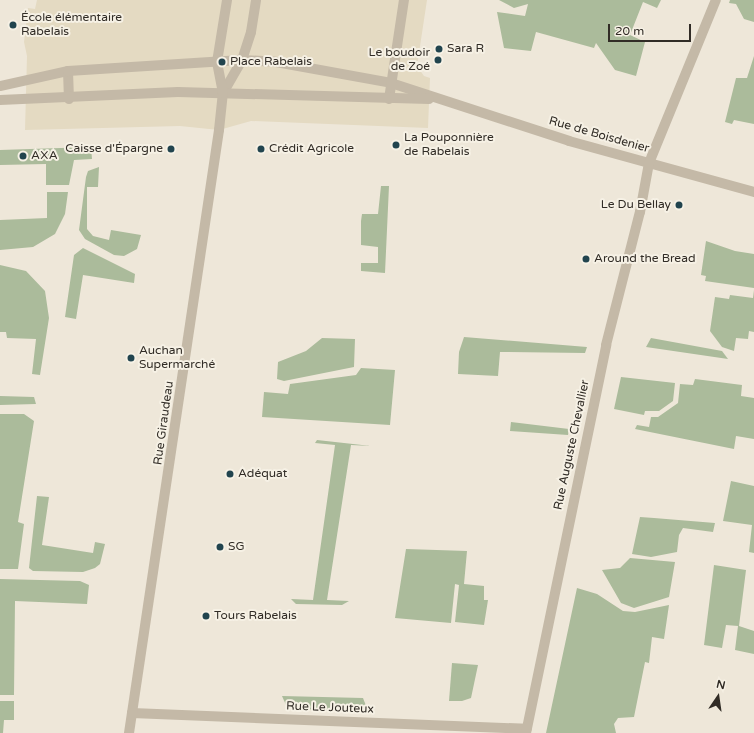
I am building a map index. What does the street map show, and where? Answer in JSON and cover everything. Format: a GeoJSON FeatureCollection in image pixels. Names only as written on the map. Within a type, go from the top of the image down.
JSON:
{"type":"FeatureCollection","features":[{"type":"Feature","properties":{"kind":"street","name":"Rue Giraudeau"},"geometry":{"type":"LineString","coordinates":[[224,93],[217,62],[227,0]]}},
{"type":"Feature","properties":{"kind":"street","name":"Rue Giraudeau"},"geometry":{"type":"LineString","coordinates":[[129,733],[224,93],[242,60],[251,32],[256,0]]}},
{"type":"Feature","properties":{"kind":"street"},"geometry":{"type":"LineString","coordinates":[[389,99],[404,0]]}},
{"type":"Feature","properties":{"kind":"street","name":"Rue Auguste Chevallier"},"geometry":{"type":"LineString","coordinates":[[526,731],[606,345],[640,212],[649,162],[716,0]]}},
{"type":"Feature","properties":{"kind":"street"},"geometry":{"type":"LineString","coordinates":[[0,86],[68,71],[242,60],[276,62],[391,83],[437,99]]}},
{"type":"Feature","properties":{"kind":"street"},"geometry":{"type":"LineString","coordinates":[[68,71],[69,99]]}},
{"type":"Feature","properties":{"kind":"street"},"geometry":{"type":"LineString","coordinates":[[0,100],[224,93],[389,99],[437,99]]}},
{"type":"Feature","properties":{"kind":"street","name":"Rue de Boisdenier"},"geometry":{"type":"LineString","coordinates":[[437,99],[569,141],[754,192]]}},
{"type":"Feature","properties":{"kind":"street","name":"Rue Le Jouteux"},"geometry":{"type":"LineString","coordinates":[[132,713],[526,731]]}},
{"type":"Feature","properties":{"kind":"green space"},"geometry":{"type":"Polygon","coordinates":[[[499,0],[661,0],[657,8],[643,2],[630,35],[645,42],[636,76],[615,70],[596,43],[594,48],[536,32],[531,51],[504,48],[497,12],[525,16],[528,4],[514,8],[499,0]]]}},
{"type":"Feature","properties":{"kind":"green space"},"geometry":{"type":"Polygon","coordinates":[[[730,0],[754,0],[754,22],[744,19],[736,4],[729,3],[730,0]]]}},
{"type":"Feature","properties":{"kind":"green space"},"geometry":{"type":"Polygon","coordinates":[[[754,56],[754,124],[734,120],[732,124],[725,122],[736,78],[747,78],[754,56]]]}},
{"type":"Feature","properties":{"kind":"green space"},"geometry":{"type":"Polygon","coordinates":[[[91,147],[92,159],[74,160],[69,185],[46,185],[46,164],[0,165],[0,150],[91,147]]]}},
{"type":"Feature","properties":{"kind":"green space"},"geometry":{"type":"Polygon","coordinates":[[[99,167],[98,187],[87,187],[87,229],[93,236],[109,240],[111,230],[141,235],[137,249],[124,256],[114,255],[85,239],[79,230],[86,177],[88,171],[99,167]]]}},
{"type":"Feature","properties":{"kind":"green space"},"geometry":{"type":"Polygon","coordinates":[[[381,186],[389,186],[385,273],[361,271],[361,263],[378,263],[378,247],[361,245],[361,221],[362,214],[378,214],[381,186]]]}},
{"type":"Feature","properties":{"kind":"green space"},"geometry":{"type":"Polygon","coordinates":[[[47,192],[68,192],[65,214],[55,234],[33,247],[0,250],[0,220],[47,218],[47,192]]]}},
{"type":"Feature","properties":{"kind":"green space"},"geometry":{"type":"Polygon","coordinates":[[[706,241],[735,251],[754,254],[754,288],[705,281],[706,276],[701,275],[706,241]]]}},
{"type":"Feature","properties":{"kind":"green space"},"geometry":{"type":"Polygon","coordinates":[[[83,248],[135,274],[134,283],[83,275],[76,319],[65,317],[74,255],[83,248]]]}},
{"type":"Feature","properties":{"kind":"green space"},"geometry":{"type":"Polygon","coordinates":[[[0,265],[26,271],[45,291],[49,318],[40,375],[32,374],[36,339],[7,338],[6,332],[0,332],[0,265]]]}},
{"type":"Feature","properties":{"kind":"green space"},"geometry":{"type":"Polygon","coordinates":[[[754,290],[754,332],[749,331],[748,339],[736,338],[734,351],[722,347],[710,331],[715,297],[729,299],[730,295],[753,298],[754,290]]]}},
{"type":"Feature","properties":{"kind":"green space"},"geometry":{"type":"Polygon","coordinates":[[[464,337],[587,347],[585,353],[500,352],[498,376],[458,374],[459,352],[464,337]]]}},
{"type":"Feature","properties":{"kind":"green space"},"geometry":{"type":"Polygon","coordinates":[[[322,338],[355,339],[354,367],[284,381],[277,379],[278,362],[306,351],[322,338]]]}},
{"type":"Feature","properties":{"kind":"green space"},"geometry":{"type":"Polygon","coordinates":[[[651,338],[722,351],[728,359],[646,347],[651,338]]]}},
{"type":"Feature","properties":{"kind":"green space"},"geometry":{"type":"Polygon","coordinates":[[[361,368],[395,370],[390,425],[262,417],[264,392],[288,394],[290,384],[356,375],[361,368]]]}},
{"type":"Feature","properties":{"kind":"green space"},"geometry":{"type":"Polygon","coordinates":[[[621,377],[675,383],[673,401],[659,411],[645,411],[644,415],[614,409],[621,377]]]}},
{"type":"Feature","properties":{"kind":"green space"},"geometry":{"type":"Polygon","coordinates":[[[695,379],[742,385],[741,396],[754,398],[754,439],[736,436],[734,449],[635,429],[637,425],[649,427],[651,417],[658,417],[678,403],[680,384],[693,385],[695,379]]]}},
{"type":"Feature","properties":{"kind":"green space"},"geometry":{"type":"Polygon","coordinates":[[[0,396],[34,397],[36,404],[0,405],[0,396]]]}},
{"type":"Feature","properties":{"kind":"green space"},"geometry":{"type":"Polygon","coordinates":[[[0,414],[24,414],[34,421],[18,522],[24,524],[18,569],[0,569],[0,414]]]}},
{"type":"Feature","properties":{"kind":"green space"},"geometry":{"type":"Polygon","coordinates":[[[511,422],[569,429],[568,435],[510,431],[511,422]]]}},
{"type":"Feature","properties":{"kind":"green space"},"geometry":{"type":"Polygon","coordinates":[[[317,440],[371,446],[351,445],[327,600],[349,601],[342,605],[296,604],[291,599],[313,600],[335,445],[315,443],[317,440]]]}},
{"type":"Feature","properties":{"kind":"green space"},"geometry":{"type":"Polygon","coordinates":[[[731,481],[754,486],[754,553],[749,552],[752,525],[723,521],[731,481]]]}},
{"type":"Feature","properties":{"kind":"green space"},"geometry":{"type":"Polygon","coordinates":[[[37,496],[49,497],[42,545],[93,553],[95,542],[105,544],[100,564],[95,568],[83,572],[33,571],[29,568],[37,496]]]}},
{"type":"Feature","properties":{"kind":"green space"},"geometry":{"type":"Polygon","coordinates":[[[640,517],[715,523],[713,532],[683,528],[679,535],[677,552],[651,557],[632,554],[640,517]]]}},
{"type":"Feature","properties":{"kind":"green space"},"geometry":{"type":"Polygon","coordinates":[[[406,549],[467,551],[464,584],[484,586],[484,600],[488,600],[484,625],[455,622],[459,585],[455,584],[451,623],[395,618],[406,549]]]}},
{"type":"Feature","properties":{"kind":"green space"},"geometry":{"type":"Polygon","coordinates":[[[630,558],[675,562],[669,597],[634,608],[621,603],[602,570],[620,568],[630,558]]]}},
{"type":"Feature","properties":{"kind":"green space"},"geometry":{"type":"Polygon","coordinates":[[[714,565],[746,570],[739,626],[754,631],[754,654],[735,650],[738,626],[726,625],[722,648],[704,645],[714,565]]]}},
{"type":"Feature","properties":{"kind":"green space"},"geometry":{"type":"Polygon","coordinates":[[[0,579],[80,581],[89,585],[87,604],[15,601],[14,695],[0,695],[0,579]]]}},
{"type":"Feature","properties":{"kind":"green space"},"geometry":{"type":"Polygon","coordinates":[[[577,588],[597,594],[623,611],[635,612],[669,605],[664,639],[652,637],[649,663],[645,662],[634,717],[618,718],[614,724],[616,733],[546,733],[577,588]]]}},
{"type":"Feature","properties":{"kind":"green space"},"geometry":{"type":"Polygon","coordinates":[[[452,663],[478,665],[471,698],[462,701],[449,701],[452,663]]]}},
{"type":"Feature","properties":{"kind":"green space"},"geometry":{"type":"Polygon","coordinates":[[[282,696],[363,698],[368,711],[292,709],[286,705],[282,696]]]}},
{"type":"Feature","properties":{"kind":"green space"},"geometry":{"type":"Polygon","coordinates":[[[0,701],[14,701],[14,720],[4,720],[3,733],[0,733],[0,701]]]}},
{"type":"Feature","properties":{"kind":"shaded area","name":"Place Rabelais"},"geometry":{"type":"Polygon","coordinates":[[[37,0],[427,0],[417,66],[424,76],[430,78],[428,128],[251,121],[219,130],[180,126],[25,130],[27,56],[24,42],[28,8],[35,9],[37,0]]]}},
{"type":"Feature","properties":{"kind":"place","name":"École élémentaire Rabelais"},"geometry":{"type":"Point","coordinates":[13,25]}},
{"type":"Feature","properties":{"kind":"place","name":"Sara R"},"geometry":{"type":"Point","coordinates":[439,49]}},
{"type":"Feature","properties":{"kind":"place","name":"Le boudoir de Zoé"},"geometry":{"type":"Point","coordinates":[438,60]}},
{"type":"Feature","properties":{"kind":"place","name":"Place Rabelais"},"geometry":{"type":"Point","coordinates":[222,62]}},
{"type":"Feature","properties":{"kind":"place","name":"La Pouponnière de Rabelais"},"geometry":{"type":"Point","coordinates":[396,145]}},
{"type":"Feature","properties":{"kind":"place","name":"Caisse d'Épargne"},"geometry":{"type":"Point","coordinates":[171,149]}},
{"type":"Feature","properties":{"kind":"place","name":"Crédit Agricole"},"geometry":{"type":"Point","coordinates":[261,149]}},
{"type":"Feature","properties":{"kind":"place","name":"AXA"},"geometry":{"type":"Point","coordinates":[23,156]}},
{"type":"Feature","properties":{"kind":"place","name":"Le Du Bellay"},"geometry":{"type":"Point","coordinates":[679,205]}},
{"type":"Feature","properties":{"kind":"place","name":"Around the Bread"},"geometry":{"type":"Point","coordinates":[586,259]}},
{"type":"Feature","properties":{"kind":"place","name":"Auchan Supermarché"},"geometry":{"type":"Point","coordinates":[131,358]}},
{"type":"Feature","properties":{"kind":"place","name":"Adéquat"},"geometry":{"type":"Point","coordinates":[230,474]}},
{"type":"Feature","properties":{"kind":"place","name":"SG"},"geometry":{"type":"Point","coordinates":[220,547]}},
{"type":"Feature","properties":{"kind":"place","name":"Tours Rabelais"},"geometry":{"type":"Point","coordinates":[206,616]}}]}
